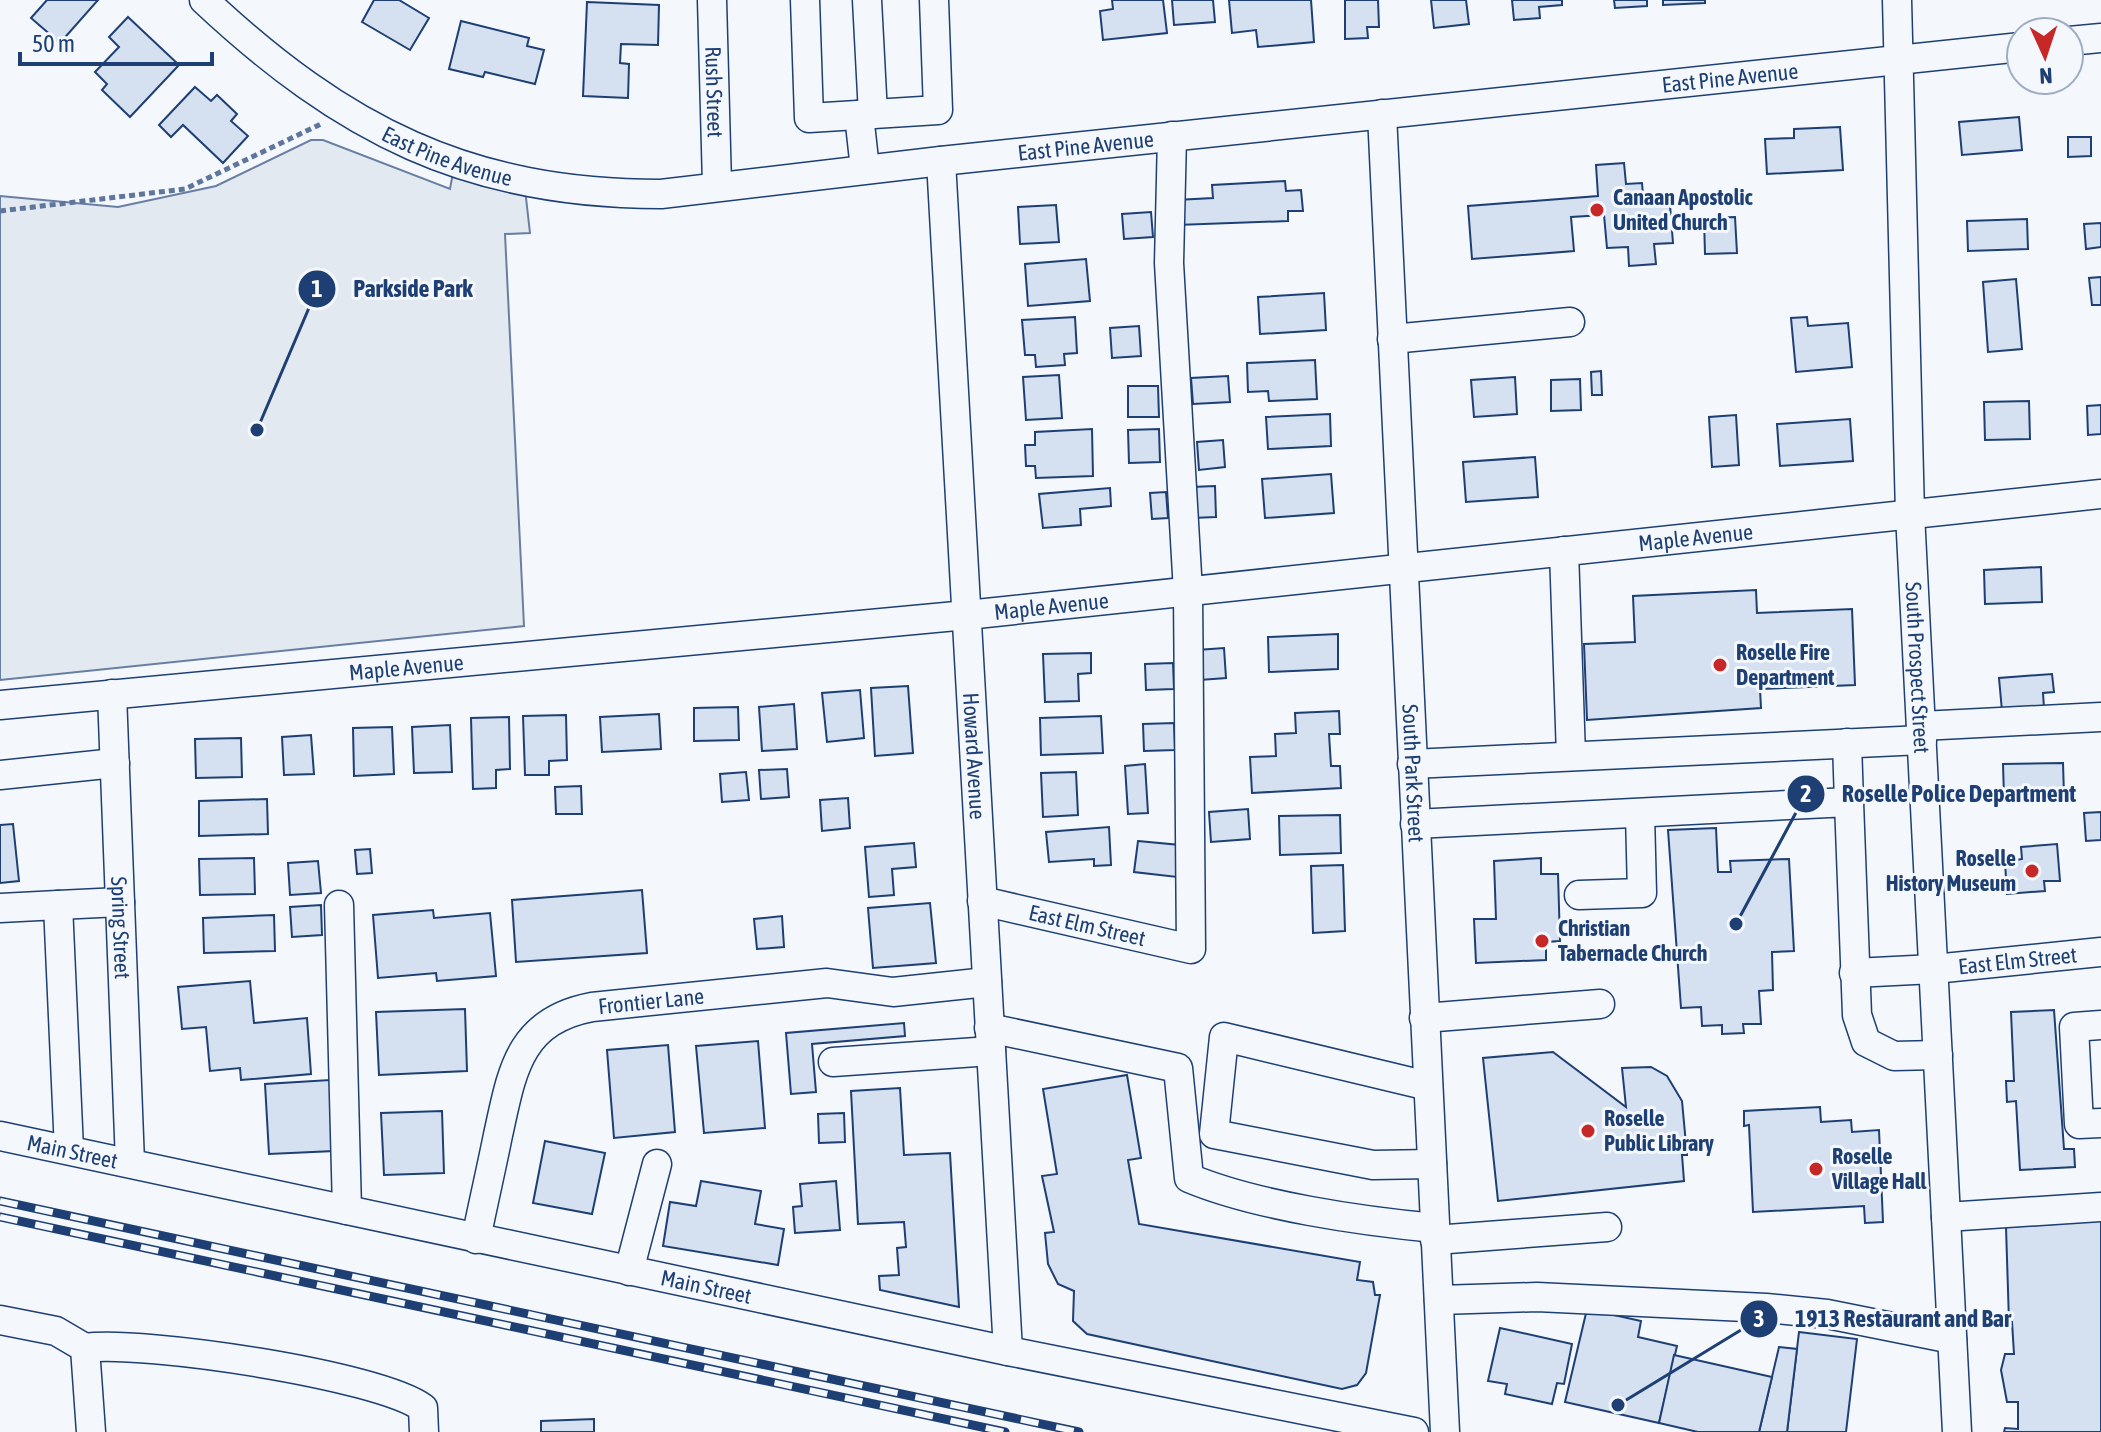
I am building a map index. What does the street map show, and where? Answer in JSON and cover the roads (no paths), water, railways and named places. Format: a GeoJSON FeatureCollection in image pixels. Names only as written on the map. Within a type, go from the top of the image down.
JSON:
{"type":"FeatureCollection","features":[{"type":"Feature","properties":{"kind":"street","name":"East Pine Avenue"},"geometry":{"type":"LineString","coordinates":[[204,0],[256,49],[342,112],[399,142],[460,166],[538,186],[584,192],[661,194],[865,169],[2005,49]]}},
{"type":"Feature","properties":{"kind":"street","name":"Rush Street"},"geometry":{"type":"LineString","coordinates":[[712,0],[717,185]]}},
{"type":"Feature","properties":{"kind":"street"},"geometry":{"type":"LineString","coordinates":[[805,0],[809,118],[938,110],[934,0]]}},
{"type":"Feature","properties":{"kind":"street"},"geometry":{"type":"LineString","coordinates":[[865,169],[867,0]]}},
{"type":"Feature","properties":{"kind":"street","name":"South Prospect Street"},"geometry":{"type":"LineString","coordinates":[[1897,0],[1901,60],[1910,514],[1957,1432]]}},
{"type":"Feature","properties":{"kind":"street","name":"South Park Street"},"geometry":{"type":"LineString","coordinates":[[1382,114],[1445,1432]]}},
{"type":"Feature","properties":{"kind":"street"},"geometry":{"type":"LineString","coordinates":[[1172,136],[1169,263],[1188,592]]}},
{"type":"Feature","properties":{"kind":"street","name":"Howard Avenue"},"geometry":{"type":"LineString","coordinates":[[941,161],[1008,1351]]}},
{"type":"Feature","properties":{"kind":"street"},"geometry":{"type":"LineString","coordinates":[[1392,339],[1570,322]]}},
{"type":"Feature","properties":{"kind":"street","name":"Maple Avenue"},"geometry":{"type":"LineString","coordinates":[[0,705],[967,615],[2101,494]]}},
{"type":"Feature","properties":{"kind":"street"},"geometry":{"type":"LineString","coordinates":[[1564,551],[1571,756]]}},
{"type":"Feature","properties":{"kind":"street","name":"East Elm Street"},"geometry":{"type":"LineString","coordinates":[[982,901],[1191,949],[1188,592]]}},
{"type":"Feature","properties":{"kind":"street","name":"Spring Street"},"geometry":{"type":"LineString","coordinates":[[112,694],[130,1163]]}},
{"type":"Feature","properties":{"kind":"street"},"geometry":{"type":"LineString","coordinates":[[1412,764],[1847,743],[1921,733],[2101,717]]}},
{"type":"Feature","properties":{"kind":"street"},"geometry":{"type":"LineString","coordinates":[[1847,743],[1857,1015],[1866,1042],[1894,1056],[1938,1055]]}},
{"type":"Feature","properties":{"kind":"street"},"geometry":{"type":"LineString","coordinates":[[0,775],[115,763]]}},
{"type":"Feature","properties":{"kind":"street"},"geometry":{"type":"LineString","coordinates":[[1415,824],[1849,802]]}},
{"type":"Feature","properties":{"kind":"street"},"geometry":{"type":"LineString","coordinates":[[1579,895],[1642,893],[1640,814]]}},
{"type":"Feature","properties":{"kind":"street"},"geometry":{"type":"LineString","coordinates":[[0,908],[120,902]]}},
{"type":"Feature","properties":{"kind":"street"},"geometry":{"type":"LineString","coordinates":[[58,905],[69,1150]]}},
{"type":"Feature","properties":{"kind":"street"},"geometry":{"type":"LineString","coordinates":[[339,905],[347,1210]]}},
{"type":"Feature","properties":{"kind":"street","name":"East Elm Street"},"geometry":{"type":"LineString","coordinates":[[1854,973],[1934,969],[2101,952]]}},
{"type":"Feature","properties":{"kind":"street","name":"Frontier Lane"},"geometry":{"type":"LineString","coordinates":[[476,1239],[515,1063],[533,1036],[560,1017],[592,1007],[827,983],[893,992],[987,982]]}},
{"type":"Feature","properties":{"kind":"street"},"geometry":{"type":"LineString","coordinates":[[1424,1018],[1600,1004]]}},
{"type":"Feature","properties":{"kind":"street"},"geometry":{"type":"LineString","coordinates":[[2101,1025],[2074,1027],[2079,1124],[2101,1123]]}},
{"type":"Feature","properties":{"kind":"street"},"geometry":{"type":"LineString","coordinates":[[1428,1086],[1224,1037],[1214,1134],[1373,1165],[1432,1164]]}},
{"type":"Feature","properties":{"kind":"street"},"geometry":{"type":"LineString","coordinates":[[833,1062],[990,1040],[1178,1068],[1189,1178],[1221,1191],[1435,1234],[1607,1227]]}},
{"type":"Feature","properties":{"kind":"street","name":"Main Street"},"geometry":{"type":"LineString","coordinates":[[0,1136],[1008,1351],[1414,1432]]}},
{"type":"Feature","properties":{"kind":"street"},"geometry":{"type":"LineString","coordinates":[[629,1271],[657,1164]]}},
{"type":"Feature","properties":{"kind":"street"},"geometry":{"type":"LineString","coordinates":[[1946,1217],[2101,1207]]}},
{"type":"Feature","properties":{"kind":"street"},"geometry":{"type":"LineString","coordinates":[[1439,1300],[1537,1297],[1766,1308],[1827,1314],[1952,1339]]}},
{"type":"Feature","properties":{"kind":"street"},"geometry":{"type":"LineString","coordinates":[[0,1320],[56,1331],[85,1348],[111,1344],[245,1361],[409,1398],[423,1408],[424,1432]]}},
{"type":"Feature","properties":{"kind":"street"},"geometry":{"type":"LineString","coordinates":[[85,1348],[91,1432]]}},
{"type":"Feature","properties":{"kind":"railway"},"geometry":{"type":"LineString","coordinates":[[0,1201],[1079,1432]]}},
{"type":"Feature","properties":{"kind":"railway"},"geometry":{"type":"LineString","coordinates":[[0,1217],[1005,1432]]}},
{"type":"Feature","properties":{"kind":"place","name":"Canaan Apostolic United Church"},"geometry":{"type":"Point","coordinates":[1597,210]}},
{"type":"Feature","properties":{"kind":"place","name":"Parkside Park"},"geometry":{"type":"Point","coordinates":[257,430]}},
{"type":"Feature","properties":{"kind":"place","name":"Roselle Fire Department"},"geometry":{"type":"Point","coordinates":[1720,665]}},
{"type":"Feature","properties":{"kind":"place","name":"Roselle History Museum"},"geometry":{"type":"Point","coordinates":[2032,871]}},
{"type":"Feature","properties":{"kind":"place","name":"Roselle Police Department"},"geometry":{"type":"Point","coordinates":[1736,924]}},
{"type":"Feature","properties":{"kind":"place","name":"Christian Tabernacle Church"},"geometry":{"type":"Point","coordinates":[1542,941]}},
{"type":"Feature","properties":{"kind":"place","name":"Roselle Public Library"},"geometry":{"type":"Point","coordinates":[1588,1131]}},
{"type":"Feature","properties":{"kind":"place","name":"Roselle Village Hall"},"geometry":{"type":"Point","coordinates":[1816,1169]}},
{"type":"Feature","properties":{"kind":"place","name":"1913 Restaurant and Bar"},"geometry":{"type":"Point","coordinates":[1618,1405]}}]}
